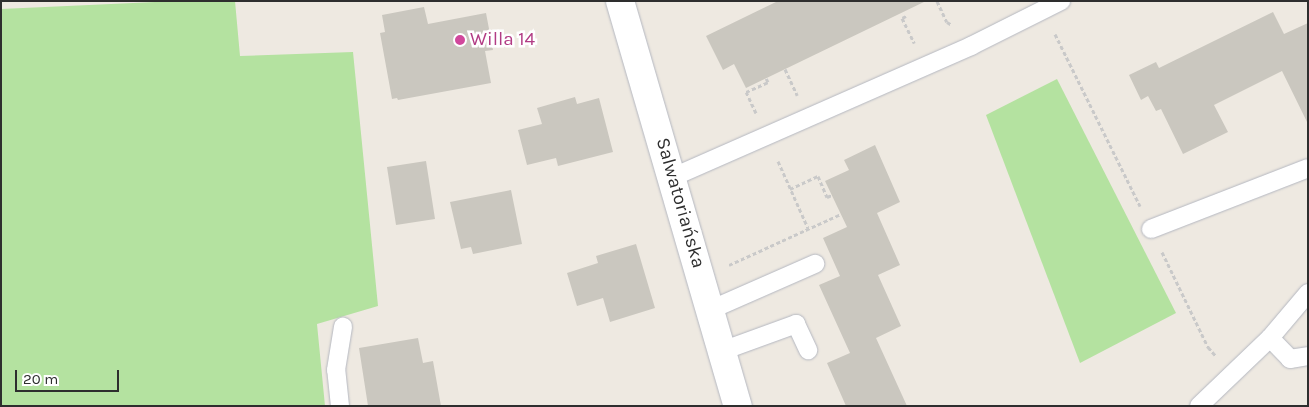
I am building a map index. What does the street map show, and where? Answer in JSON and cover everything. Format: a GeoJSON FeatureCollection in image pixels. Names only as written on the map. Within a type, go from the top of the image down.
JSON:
{"type":"FeatureCollection","features":[{"type":"Feature","properties":{"kind":"street","name":"Salwatoriańska"},"geometry":{"type":"LineString","coordinates":[[620,1],[673,177],[738,406]]}},
{"type":"Feature","properties":{"kind":"lane"},"geometry":{"type":"LineString","coordinates":[[673,177],[971,46],[1061,1]]}},
{"type":"Feature","properties":{"kind":"lane"},"geometry":{"type":"LineString","coordinates":[[1151,229],[1308,168]]}},
{"type":"Feature","properties":{"kind":"lane"},"geometry":{"type":"LineString","coordinates":[[710,310],[815,264]]}},
{"type":"Feature","properties":{"kind":"lane"},"geometry":{"type":"LineString","coordinates":[[1202,405],[1270,338],[1308,293]]}},
{"type":"Feature","properties":{"kind":"lane"},"geometry":{"type":"LineString","coordinates":[[722,351],[796,324],[808,350]]}},
{"type":"Feature","properties":{"kind":"lane"},"geometry":{"type":"LineString","coordinates":[[340,406],[336,370],[343,327]]}},
{"type":"Feature","properties":{"kind":"lane"},"geometry":{"type":"LineString","coordinates":[[1270,338],[1290,359],[1308,356]]}},
{"type":"Feature","properties":{"kind":"path"},"geometry":{"type":"LineString","coordinates":[[1061,46],[1151,229]]}},
{"type":"Feature","properties":{"kind":"path"},"geometry":{"type":"LineString","coordinates":[[748,97],[746,92],[768,82],[766,78]]}},
{"type":"Feature","properties":{"kind":"path"},"geometry":{"type":"LineString","coordinates":[[776,157],[809,228]]}},
{"type":"Feature","properties":{"kind":"path"},"geometry":{"type":"LineString","coordinates":[[790,189],[818,176],[827,197],[832,195]]}},
{"type":"Feature","properties":{"kind":"path"},"geometry":{"type":"LineString","coordinates":[[725,266],[840,214]]}},
{"type":"Feature","properties":{"kind":"path"},"geometry":{"type":"LineString","coordinates":[[1169,267],[1208,347],[1233,373]]}},
{"type":"Feature","properties":{"kind":"green space"},"geometry":{"type":"Polygon","coordinates":[[[177,1],[235,1],[240,56],[353,52],[378,306],[317,324],[325,406],[1,406],[1,9],[177,1]]]}},
{"type":"Feature","properties":{"kind":"green space"},"geometry":{"type":"Polygon","coordinates":[[[1057,79],[1176,313],[1080,363],[986,115],[1057,79]]]}},
{"type":"Feature","properties":{"kind":"building"},"geometry":{"type":"Polygon","coordinates":[[[778,1],[926,1],[746,88],[734,64],[723,70],[706,36],[778,1]]]}},
{"type":"Feature","properties":{"kind":"building"},"geometry":{"type":"Polygon","coordinates":[[[424,7],[428,24],[486,13],[493,50],[485,51],[491,83],[398,100],[397,98],[392,99],[380,33],[385,32],[382,15],[424,7]]]}},
{"type":"Feature","properties":{"kind":"building"},"geometry":{"type":"Polygon","coordinates":[[[1273,12],[1284,34],[1308,23],[1308,124],[1282,71],[1214,105],[1228,132],[1183,154],[1161,109],[1156,111],[1148,96],[1141,100],[1129,75],[1156,62],[1159,68],[1273,12]]]}},
{"type":"Feature","properties":{"kind":"building"},"geometry":{"type":"Polygon","coordinates":[[[575,97],[577,104],[599,98],[613,152],[558,166],[556,158],[527,165],[518,130],[542,124],[537,108],[575,97]]]}},
{"type":"Feature","properties":{"kind":"building"},"geometry":{"type":"Polygon","coordinates":[[[875,145],[900,202],[877,213],[900,265],[878,275],[901,326],[876,338],[907,406],[846,406],[827,363],[850,353],[819,285],[840,276],[823,238],[847,227],[825,181],[849,170],[844,160],[875,145]]]}},
{"type":"Feature","properties":{"kind":"building"},"geometry":{"type":"Polygon","coordinates":[[[426,161],[435,219],[396,225],[387,167],[426,161]]]}},
{"type":"Feature","properties":{"kind":"building"},"geometry":{"type":"Polygon","coordinates":[[[511,190],[522,244],[473,254],[471,247],[461,249],[450,202],[511,190]]]}},
{"type":"Feature","properties":{"kind":"building"},"geometry":{"type":"Polygon","coordinates":[[[636,244],[655,308],[610,322],[603,298],[577,306],[567,273],[598,263],[596,256],[636,244]]]}},
{"type":"Feature","properties":{"kind":"building"},"geometry":{"type":"Polygon","coordinates":[[[418,338],[423,363],[433,361],[441,406],[368,406],[359,348],[418,338]]]}},
{"type":"Feature","properties":{"kind":"place","name":"Willa 14"},"geometry":{"type":"Point","coordinates":[460,40]}}]}
